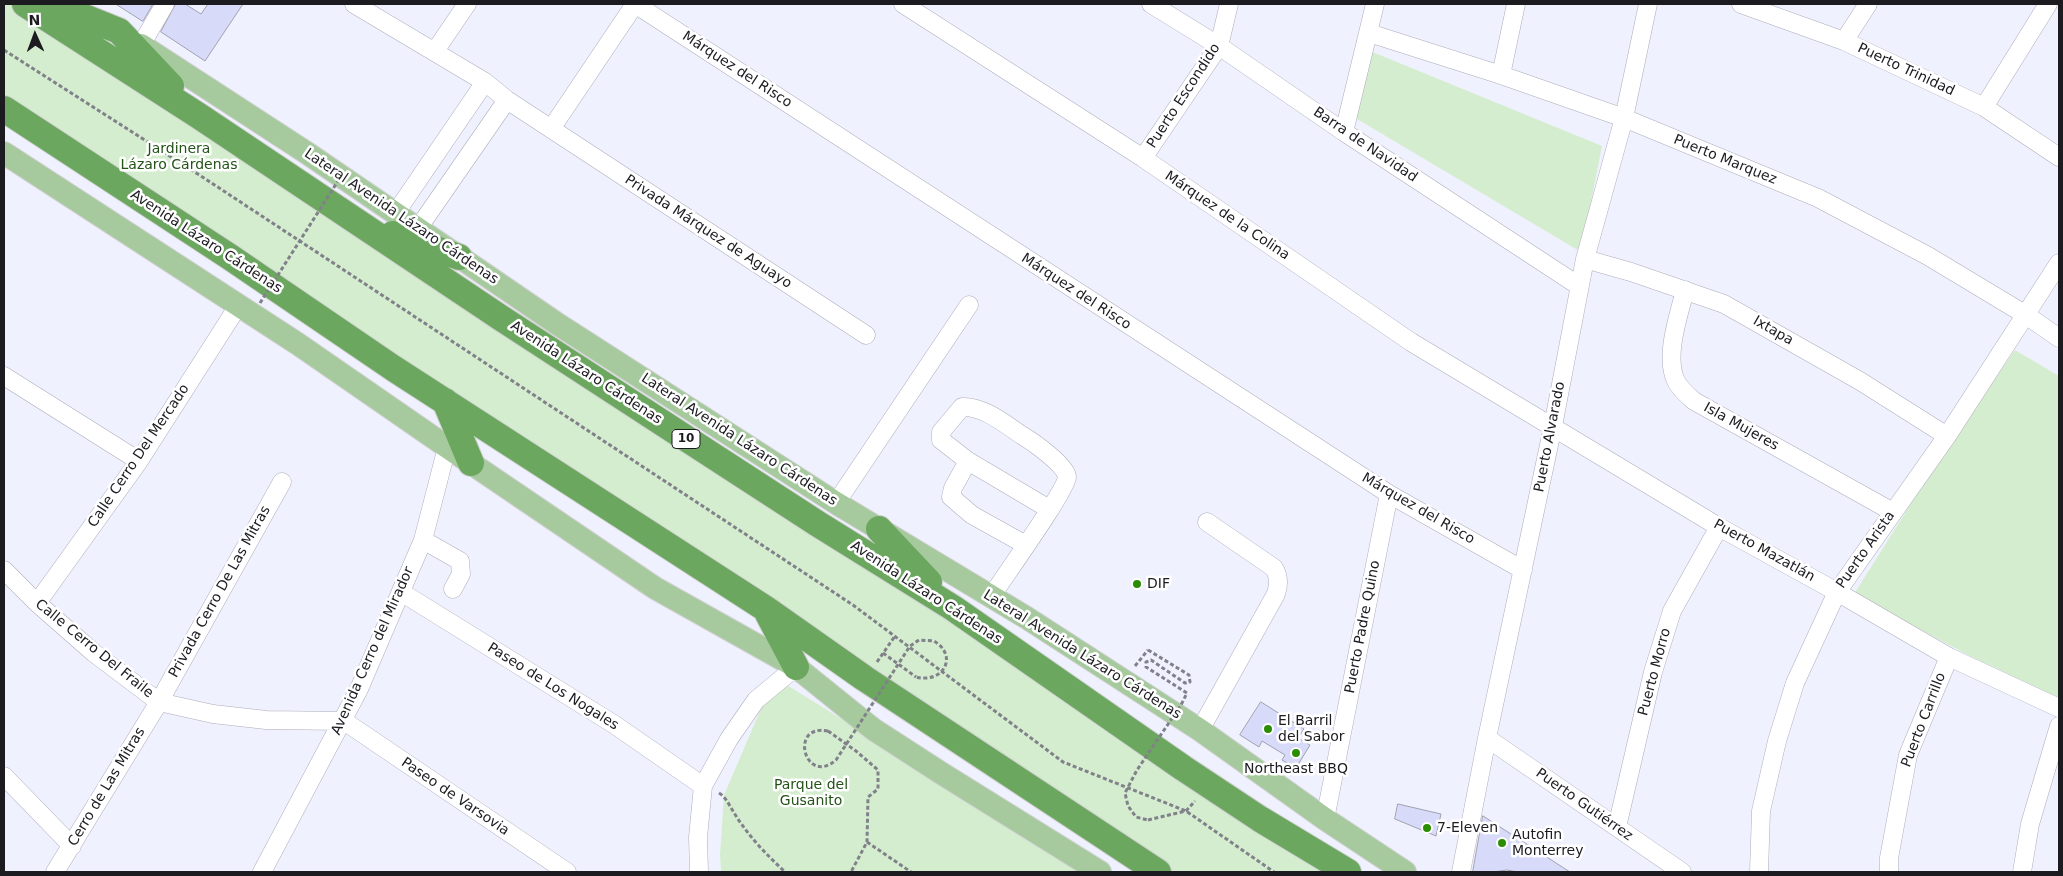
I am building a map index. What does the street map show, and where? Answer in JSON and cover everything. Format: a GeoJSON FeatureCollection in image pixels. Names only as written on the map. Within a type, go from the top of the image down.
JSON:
{"type":"FeatureCollection","features":[{"type":"Feature","properties":{"kind":"highway","name":"Avenida Lázaro Cárdenas"},"geometry":{"type":"LineString","coordinates":[[25,4],[200,116],[333,206],[809,519],[953,608],[1190,773],[1260,819],[1348,872]]}},
{"type":"Feature","properties":{"kind":"highway"},"geometry":{"type":"LineString","coordinates":[[52,4],[119,31],[200,116]]}},
{"type":"Feature","properties":{"kind":"highway","name":"Avenida Lázaro Cárdenas"},"geometry":{"type":"LineString","coordinates":[[4,109],[230,257],[393,368],[766,609],[864,678],[1158,872]]}},
{"type":"Feature","properties":{"kind":"highway"},"geometry":{"type":"LineString","coordinates":[[333,206],[358,222],[459,257]]}},
{"type":"Feature","properties":{"kind":"highway"},"geometry":{"type":"LineString","coordinates":[[445,401],[471,463]]}},
{"type":"Feature","properties":{"kind":"highway"},"geometry":{"type":"LineString","coordinates":[[878,529],[953,608]]}},
{"type":"Feature","properties":{"kind":"highway"},"geometry":{"type":"LineString","coordinates":[[766,609],[796,667]]}},
{"type":"Feature","properties":{"kind":"main road","name":"Lateral Avenida Lázaro Cárdenas"},"geometry":{"type":"LineString","coordinates":[[75,4],[307,153],[417,230],[556,323],[836,503],[991,597],[1200,730],[1325,819],[1405,872]]}},
{"type":"Feature","properties":{"kind":"main road"},"geometry":{"type":"LineString","coordinates":[[4,153],[298,344],[655,588],[796,667],[873,729],[1100,872]]}},
{"type":"Feature","properties":{"kind":"street"},"geometry":{"type":"LineString","coordinates":[[141,45],[165,4]]}},
{"type":"Feature","properties":{"kind":"street"},"geometry":{"type":"LineString","coordinates":[[354,4],[435,51],[468,4]]}},
{"type":"Feature","properties":{"kind":"street"},"geometry":{"type":"LineString","coordinates":[[551,129],[635,4]]}},
{"type":"Feature","properties":{"kind":"street","name":"Márquez del Risco"},"geometry":{"type":"LineString","coordinates":[[635,4],[1389,494],[1523,570]]}},
{"type":"Feature","properties":{"kind":"street","name":"Márquez de la Colina"},"geometry":{"type":"LineString","coordinates":[[903,4],[1143,158],[1411,342],[1553,426]]}},
{"type":"Feature","properties":{"kind":"street","name":"Barra de Navidad"},"geometry":{"type":"LineString","coordinates":[[1150,4],[1219,46],[1344,132],[1579,286]]}},
{"type":"Feature","properties":{"kind":"street","name":"Puerto Escondido"},"geometry":{"type":"LineString","coordinates":[[1143,158],[1219,46],[1229,4]]}},
{"type":"Feature","properties":{"kind":"street"},"geometry":{"type":"LineString","coordinates":[[1344,132],[1375,4]]}},
{"type":"Feature","properties":{"kind":"street"},"geometry":{"type":"LineString","coordinates":[[1501,75],[1516,4]]}},
{"type":"Feature","properties":{"kind":"street","name":"Puerto Alvarado"},"geometry":{"type":"LineString","coordinates":[[1461,872],[1487,738],[1553,426],[1579,286],[1624,118],[1648,4]]}},
{"type":"Feature","properties":{"kind":"street","name":"Puerto Trinidad"},"geometry":{"type":"LineString","coordinates":[[1742,4],[1844,40],[1984,107],[2059,157]]}},
{"type":"Feature","properties":{"kind":"street"},"geometry":{"type":"LineString","coordinates":[[1844,40],[1868,4]]}},
{"type":"Feature","properties":{"kind":"street"},"geometry":{"type":"LineString","coordinates":[[1984,107],[2048,4]]}},
{"type":"Feature","properties":{"kind":"street","name":"Puerto Marquez"},"geometry":{"type":"LineString","coordinates":[[1368,32],[1501,75],[1624,118],[1818,198],[1928,256],[2026,315],[2059,338]]}},
{"type":"Feature","properties":{"kind":"street","name":"Privada Márquez de Aguayo"},"geometry":{"type":"LineString","coordinates":[[435,51],[485,82],[507,100],[866,335]]}},
{"type":"Feature","properties":{"kind":"street"},"geometry":{"type":"LineString","coordinates":[[395,214],[485,82]]}},
{"type":"Feature","properties":{"kind":"street"},"geometry":{"type":"LineString","coordinates":[[417,230],[507,100]]}},
{"type":"Feature","properties":{"kind":"street","name":"Ixtapa"},"geometry":{"type":"LineString","coordinates":[[1585,259],[1724,304],[1860,381],[1947,436]]}},
{"type":"Feature","properties":{"kind":"street","name":"Puerto Arista"},"geometry":{"type":"LineString","coordinates":[[1759,872],[1762,811],[1777,741],[1795,683],[1837,592],[1947,436],[2059,263]]}},
{"type":"Feature","properties":{"kind":"street","name":"Isla Mujeres"},"geometry":{"type":"LineString","coordinates":[[1684,290],[1672,353],[1675,379],[1682,390],[1694,401],[1893,512]]}},
{"type":"Feature","properties":{"kind":"street"},"geometry":{"type":"LineString","coordinates":[[836,503],[969,305]]}},
{"type":"Feature","properties":{"kind":"street","name":"Calle Cerro Del Mercado"},"geometry":{"type":"LineString","coordinates":[[37,603],[139,461],[238,306]]}},
{"type":"Feature","properties":{"kind":"street"},"geometry":{"type":"LineString","coordinates":[[4,376],[139,461]]}},
{"type":"Feature","properties":{"kind":"street"},"geometry":{"type":"LineString","coordinates":[[991,597],[1026,544],[1049,509],[1062,489],[1067,478],[1065,470],[1038,446],[972,406],[962,407],[941,432],[941,440],[968,461],[1049,509]]}},
{"type":"Feature","properties":{"kind":"street","name":"Puerto Mazatlán"},"geometry":{"type":"LineString","coordinates":[[1553,426],[1719,527],[1837,592],[1948,657],[2059,708]]}},
{"type":"Feature","properties":{"kind":"street","name":"Avenida Cerro del Mirador"},"geometry":{"type":"LineString","coordinates":[[262,872],[360,689],[423,540],[447,447]]}},
{"type":"Feature","properties":{"kind":"street"},"geometry":{"type":"LineString","coordinates":[[968,461],[953,488],[951,497],[972,515],[1026,544]]}},
{"type":"Feature","properties":{"kind":"street","name":"Privada Cerro De Las Mitras"},"geometry":{"type":"LineString","coordinates":[[158,702],[282,482]]}},
{"type":"Feature","properties":{"kind":"street","name":"Puerto Padre Quino"},"geometry":{"type":"LineString","coordinates":[[1325,819],[1389,494]]}},
{"type":"Feature","properties":{"kind":"street"},"geometry":{"type":"LineString","coordinates":[[1200,730],[1276,594],[1278,582],[1274,568],[1207,522]]}},
{"type":"Feature","properties":{"kind":"street","name":"Puerto Morro"},"geometry":{"type":"LineString","coordinates":[[1617,827],[1652,672],[1672,611],[1719,527]]}},
{"type":"Feature","properties":{"kind":"street"},"geometry":{"type":"LineString","coordinates":[[423,540],[460,561],[461,574],[453,589]]}},
{"type":"Feature","properties":{"kind":"street","name":"Calle Cerro Del Fraile"},"geometry":{"type":"LineString","coordinates":[[4,570],[37,603],[94,653],[158,702],[213,714],[266,720],[344,721]]}},
{"type":"Feature","properties":{"kind":"street","name":"Paseo de Los Nogales"},"geometry":{"type":"LineString","coordinates":[[401,592],[615,725],[703,786]]}},
{"type":"Feature","properties":{"kind":"street","name":"Puerto Carrillo"},"geometry":{"type":"LineString","coordinates":[[1889,872],[1892,840],[1908,755],[1948,657]]}},
{"type":"Feature","properties":{"kind":"street"},"geometry":{"type":"LineString","coordinates":[[699,872],[698,837],[703,786],[729,739],[756,700],[796,667]]}},
{"type":"Feature","properties":{"kind":"street","name":"Cerro de Las Mitras"},"geometry":{"type":"LineString","coordinates":[[55,872],[158,702]]}},
{"type":"Feature","properties":{"kind":"street","name":"Paseo de Varsovia"},"geometry":{"type":"LineString","coordinates":[[344,721],[567,872]]}},
{"type":"Feature","properties":{"kind":"street"},"geometry":{"type":"LineString","coordinates":[[2022,872],[2030,824],[2059,726]]}},
{"type":"Feature","properties":{"kind":"street","name":"Puerto Gutiérrez"},"geometry":{"type":"LineString","coordinates":[[1487,738],[1682,872]]}},
{"type":"Feature","properties":{"kind":"street"},"geometry":{"type":"LineString","coordinates":[[4,776],[72,846]]}},
{"type":"Feature","properties":{"kind":"path"},"geometry":{"type":"LineString","coordinates":[[4,50],[204,178],[853,605],[1063,762],[1186,811],[1274,872]]}},
{"type":"Feature","properties":{"kind":"path"},"geometry":{"type":"LineString","coordinates":[[260,303],[338,181]]}},
{"type":"Feature","properties":{"kind":"path"},"geometry":{"type":"LineString","coordinates":[[877,662],[895,636]]}},
{"type":"Feature","properties":{"kind":"path"},"geometry":{"type":"LineString","coordinates":[[851,872],[867,842],[868,797],[878,789],[878,770],[856,751],[828,731],[814,732],[809,735],[804,745],[809,761],[818,766],[830,765],[836,760],[910,646],[919,640],[934,641],[944,651],[946,660],[944,668],[935,677],[923,679],[916,677],[883,653]]}},
{"type":"Feature","properties":{"kind":"path"},"geometry":{"type":"LineString","coordinates":[[1148,650],[1189,675],[1190,682],[1185,683],[1151,660],[1146,662],[1146,667],[1187,693],[1181,705],[1137,770],[1125,793],[1128,806],[1136,817],[1148,820],[1186,811],[1199,797]]}},
{"type":"Feature","properties":{"kind":"path"},"geometry":{"type":"LineString","coordinates":[[703,786],[724,795],[737,818],[760,849],[785,872]]}},
{"type":"Feature","properties":{"kind":"path"},"geometry":{"type":"LineString","coordinates":[[867,842],[912,872]]}},
{"type":"Feature","properties":{"kind":"green space","name":"Jardinera Lázaro Cárdenas"},"geometry":{"type":"Polygon","coordinates":[[[4,4],[23,4],[1331,872],[1172,872],[871,671],[4,101],[4,4]]]}},
{"type":"Feature","properties":{"kind":"green space"},"geometry":{"type":"Polygon","coordinates":[[[1370,51],[1602,146],[1581,252],[1352,116],[1370,51]]]}},
{"type":"Feature","properties":{"kind":"green space"},"geometry":{"type":"Polygon","coordinates":[[[2015,350],[2059,376],[2059,698],[1968,655],[1854,594],[1948,445],[2015,350]]]}},
{"type":"Feature","properties":{"kind":"green space","name":"Parque del Gusanito"},"geometry":{"type":"Polygon","coordinates":[[[782,682],[1089,872],[721,872],[720,854],[724,795],[763,704],[782,682]]]}},
{"type":"Feature","properties":{"kind":"building"},"geometry":{"type":"Polygon","coordinates":[[[116,4],[153,4],[143,21],[116,4]]]}},
{"type":"Feature","properties":{"kind":"building"},"geometry":{"type":"Polygon","coordinates":[[[176,4],[185,4],[201,14],[208,4],[243,4],[205,61],[161,32],[176,4]]]}},
{"type":"Feature","properties":{"kind":"building","name":"El Barril del Sabor"},"geometry":{"type":"Polygon","coordinates":[[[1261,702],[1304,729],[1298,738],[1310,745],[1296,768],[1282,760],[1285,755],[1262,741],[1259,747],[1240,735],[1261,702]]]}},
{"type":"Feature","properties":{"kind":"building","name":"7-Eleven"},"geometry":{"type":"Polygon","coordinates":[[[1398,804],[1441,814],[1436,836],[1395,819],[1398,804]]]}},
{"type":"Feature","properties":{"kind":"building","name":"Autofin Monterrey"},"geometry":{"type":"Polygon","coordinates":[[[1483,816],[1570,872],[1518,872],[1507,870],[1473,872],[1483,816]]]}},
{"type":"Feature","properties":{"kind":"place","name":"DIF"},"geometry":{"type":"Point","coordinates":[1137,584]}},
{"type":"Feature","properties":{"kind":"place","name":"El Barril del Sabor"},"geometry":{"type":"Point","coordinates":[1268,729]}},
{"type":"Feature","properties":{"kind":"place","name":"Northeast BBQ"},"geometry":{"type":"Point","coordinates":[1296,753]}},
{"type":"Feature","properties":{"kind":"place","name":"7-Eleven"},"geometry":{"type":"Point","coordinates":[1427,828]}},
{"type":"Feature","properties":{"kind":"place","name":"Autofin Monterrey"},"geometry":{"type":"Point","coordinates":[1502,843]}}]}
